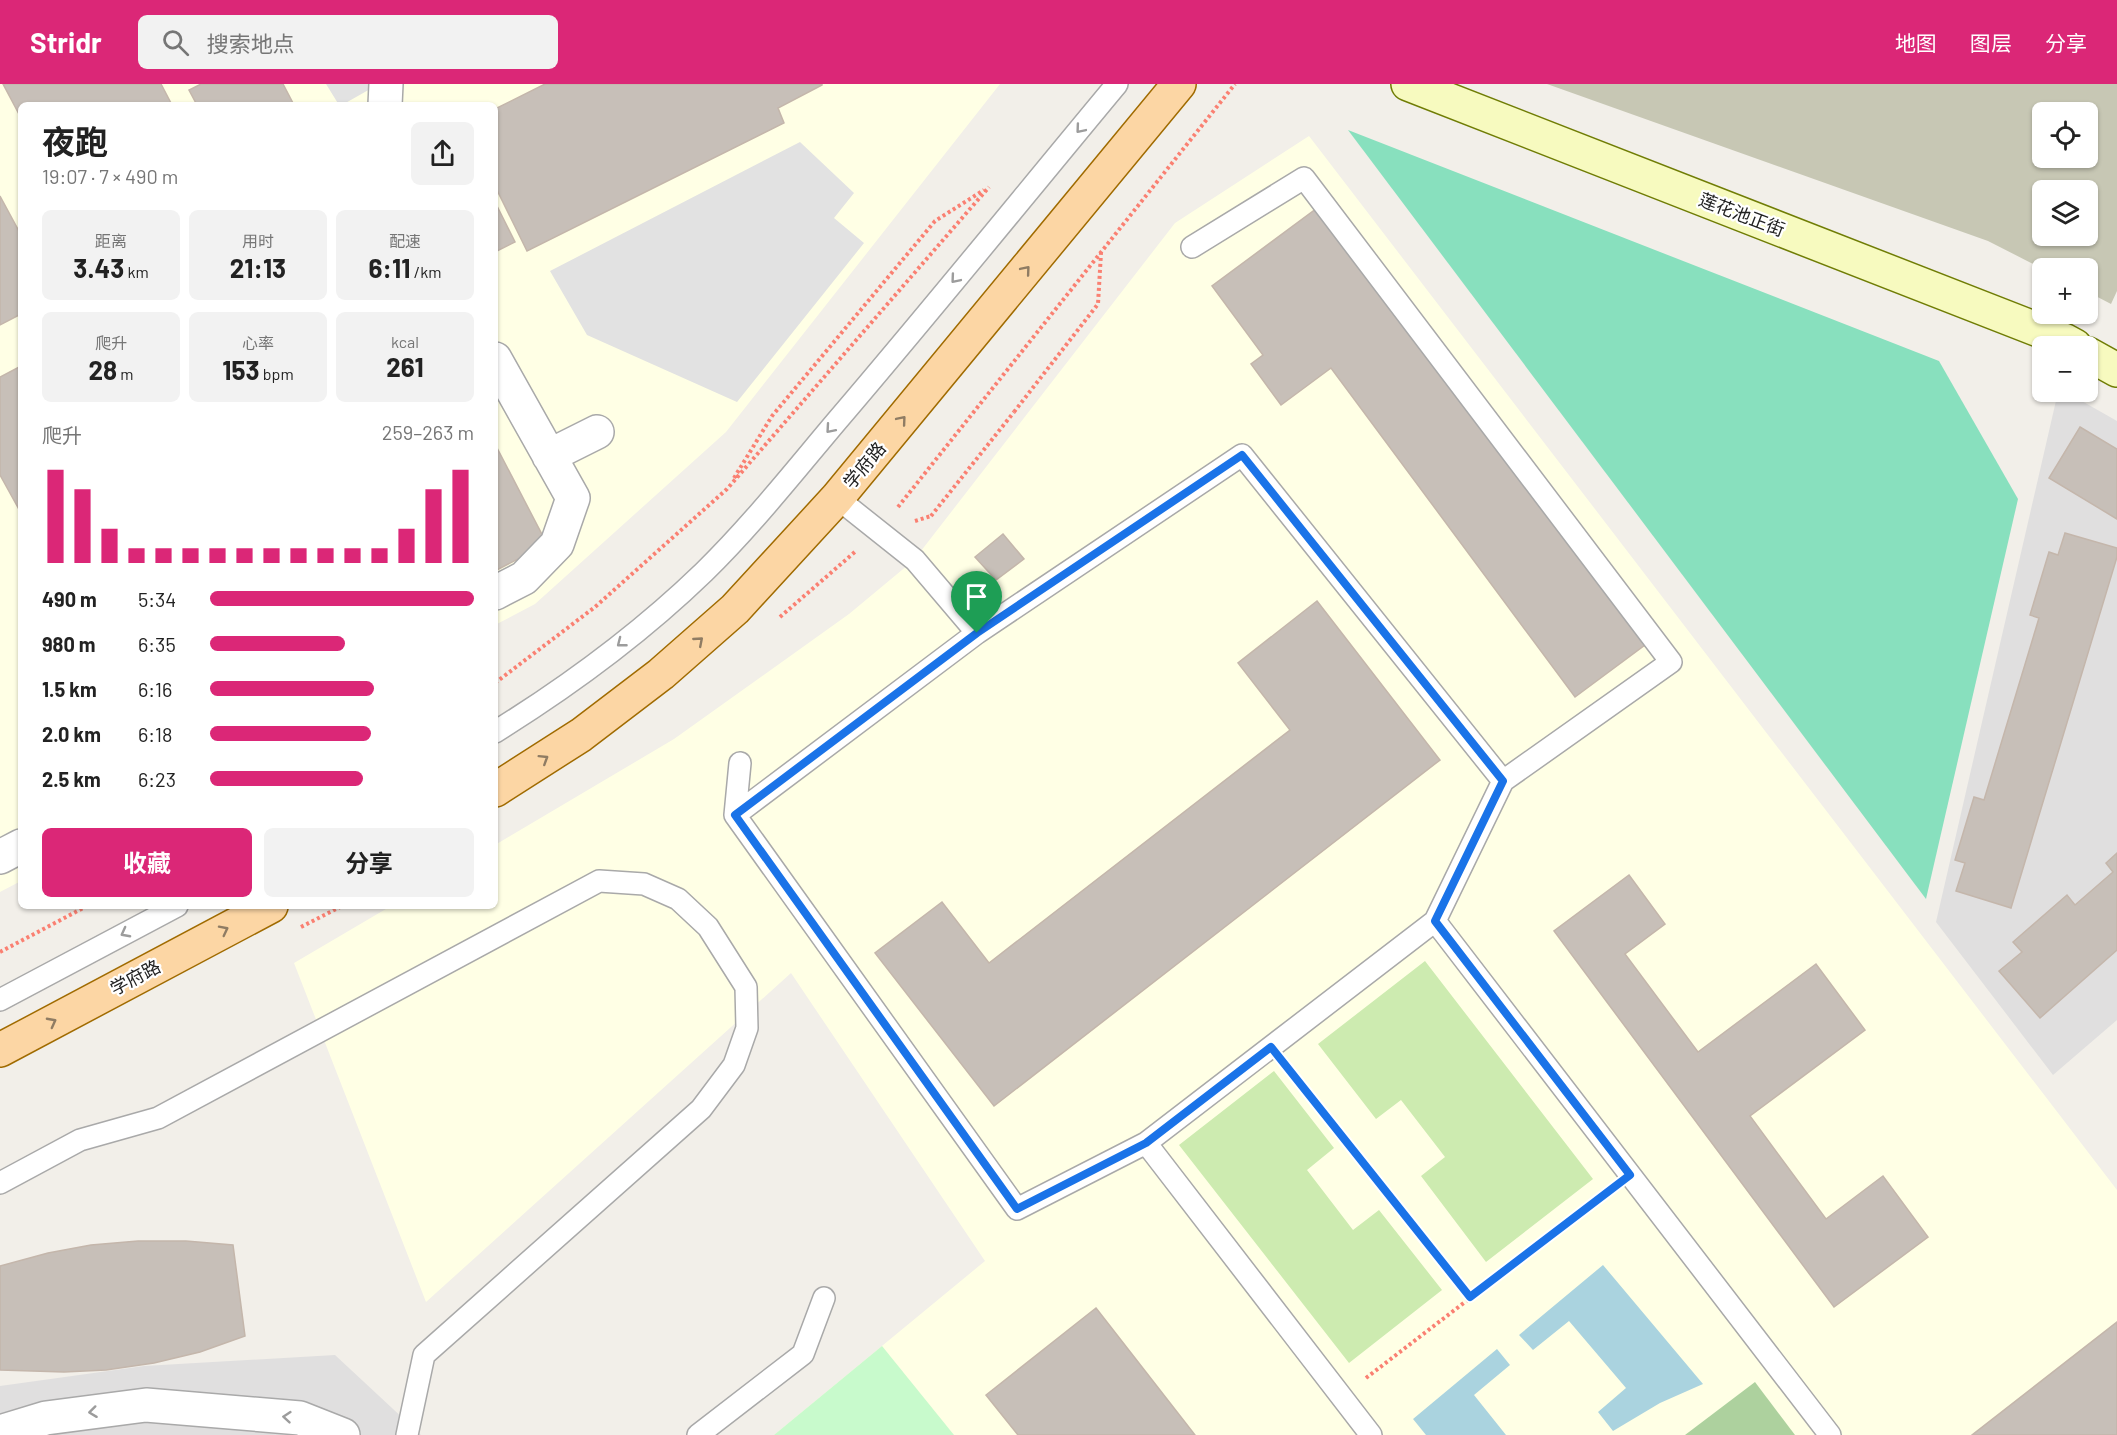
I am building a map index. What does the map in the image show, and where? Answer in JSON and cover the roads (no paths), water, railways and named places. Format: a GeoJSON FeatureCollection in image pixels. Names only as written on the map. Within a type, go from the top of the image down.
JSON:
{"type":"FeatureCollection","features":[{"type":"Feature","properties":{"kind":"main road","name":"学府路"},"geometry":{"type":"LineString","coordinates":[[498,788],[581,735],[662,674],[735,609],[837,498],[1179,84]]}},
{"type":"Feature","properties":{"kind":"main road","name":"莲花池正街"},"geometry":{"type":"LineString","coordinates":[[1408,84],[2051,336]]}},
{"type":"Feature","properties":{"kind":"main road"},"geometry":{"type":"LineString","coordinates":[[2098,360],[2117,370]]}},
{"type":"Feature","properties":{"kind":"main road","name":"学府路"},"geometry":{"type":"LineString","coordinates":[[0,1050],[265,909]]}},
{"type":"Feature","properties":{"kind":"street"},"geometry":{"type":"LineString","coordinates":[[385,102],[386,84]]}},
{"type":"Feature","properties":{"kind":"street"},"geometry":{"type":"LineString","coordinates":[[498,364],[573,498],[557,544],[524,578],[498,591]]}},
{"type":"Feature","properties":{"kind":"street"},"geometry":{"type":"LineString","coordinates":[[549,456],[597,432]]}},
{"type":"Feature","properties":{"kind":"street"},"geometry":{"type":"LineString","coordinates":[[0,857],[18,848]]}},
{"type":"Feature","properties":{"kind":"street"},"geometry":{"type":"LineString","coordinates":[[0,1432],[46,1418],[146,1405],[300,1418],[343,1435]]}},
{"type":"Feature","properties":{"kind":"lane"},"geometry":{"type":"LineString","coordinates":[[498,730],[588,669],[651,619],[704,572],[760,511],[848,408],[1117,84]]}},
{"type":"Feature","properties":{"kind":"lane"},"geometry":{"type":"LineString","coordinates":[[740,763],[735,815],[1017,1209],[1146,1143],[1435,921],[1503,781],[1671,662],[1304,178],[1192,247]]}},
{"type":"Feature","properties":{"kind":"lane"},"geometry":{"type":"LineString","coordinates":[[735,815],[977,633],[1242,455],[1503,781]]}},
{"type":"Feature","properties":{"kind":"lane"},"geometry":{"type":"LineString","coordinates":[[837,498],[915,560],[977,633]]}},
{"type":"Feature","properties":{"kind":"lane"},"geometry":{"type":"LineString","coordinates":[[0,1183],[80,1140],[158,1119],[599,881],[644,884],[678,899],[708,927],[746,987],[747,1028],[734,1065],[700,1109],[424,1355],[407,1435]]}},
{"type":"Feature","properties":{"kind":"lane"},"geometry":{"type":"LineString","coordinates":[[0,1000],[171,909]]}},
{"type":"Feature","properties":{"kind":"lane"},"geometry":{"type":"LineString","coordinates":[[1435,921],[1830,1435]]}},
{"type":"Feature","properties":{"kind":"lane"},"geometry":{"type":"LineString","coordinates":[[1146,1143],[1371,1435]]}},
{"type":"Feature","properties":{"kind":"lane"},"geometry":{"type":"LineString","coordinates":[[698,1435],[803,1354],[824,1298]]}},
{"type":"Feature","properties":{"kind":"water"},"geometry":{"type":"Polygon","coordinates":[[[1603,1265],[1703,1384],[1660,1403],[1613,1431],[1598,1412],[1626,1388],[1569,1321],[1533,1350],[1519,1335],[1603,1265]]]}},
{"type":"Feature","properties":{"kind":"water"},"geometry":{"type":"Polygon","coordinates":[[[1497,1349],[1510,1365],[1474,1395],[1506,1435],[1426,1435],[1413,1419],[1497,1349]]]}}]}
